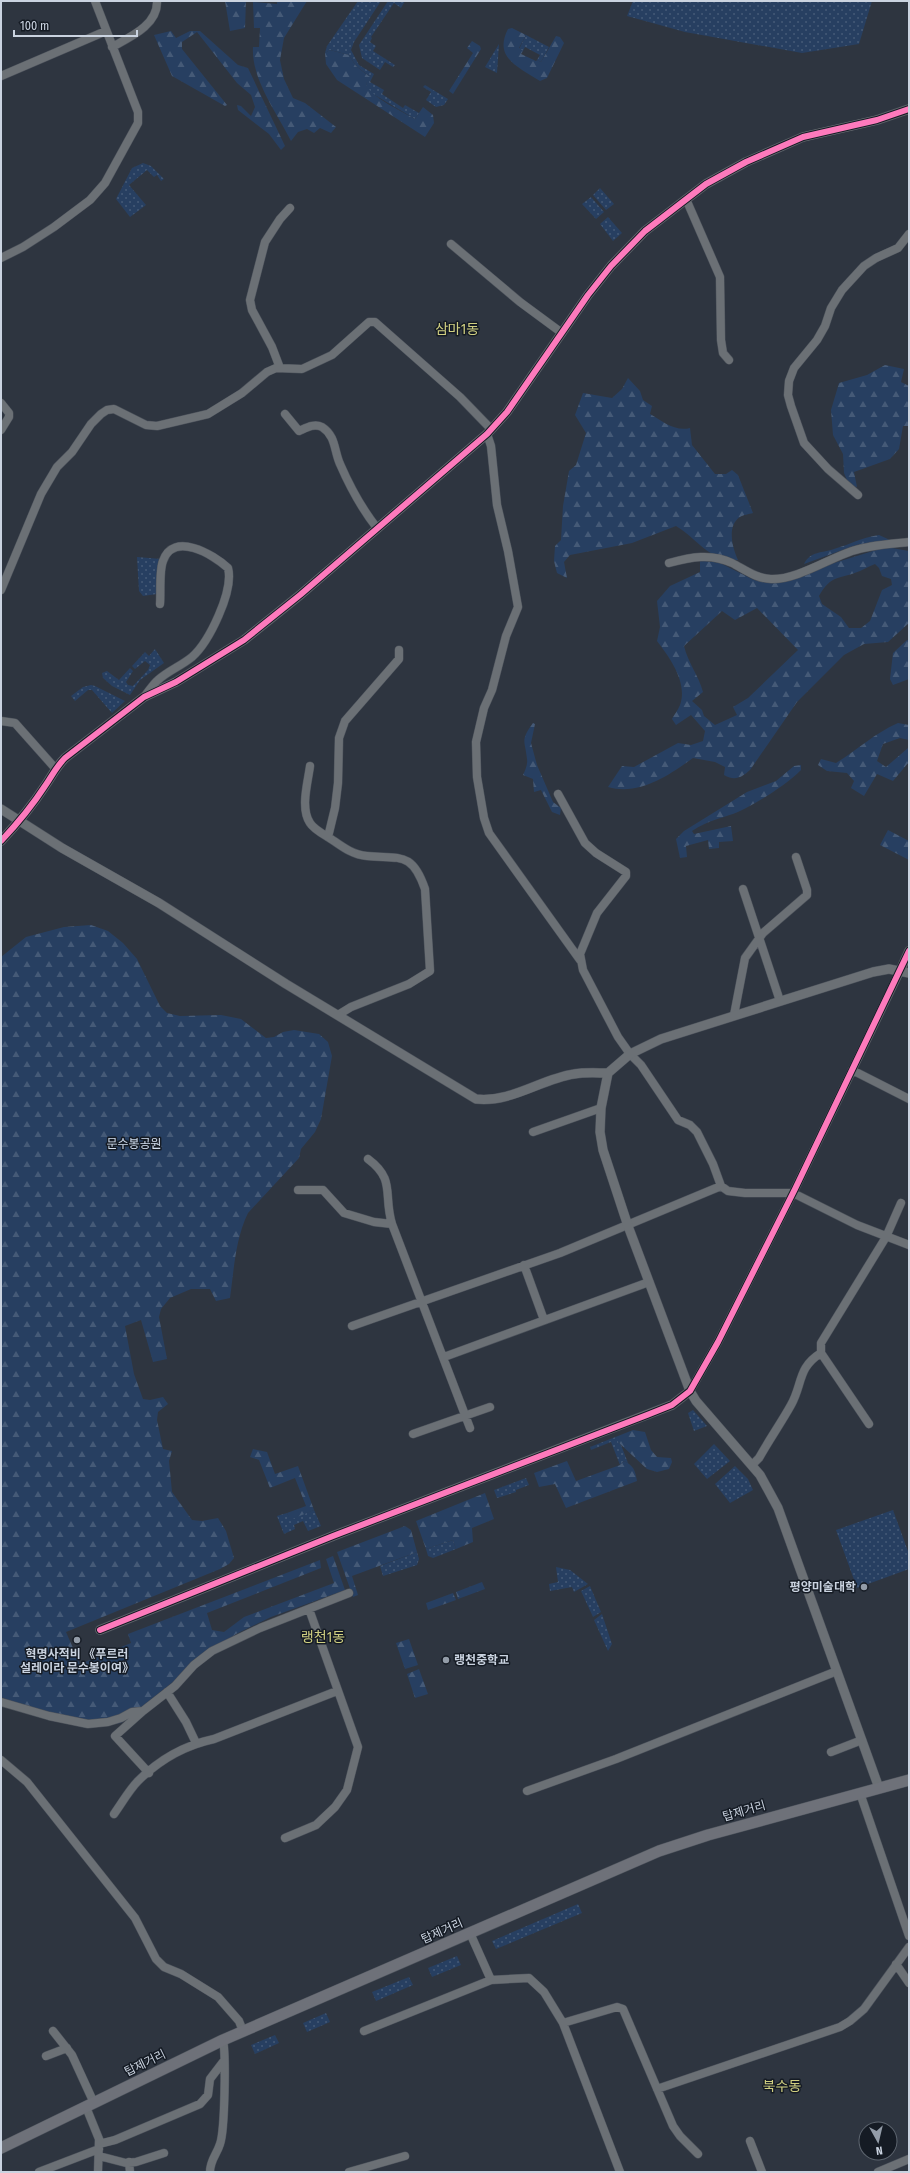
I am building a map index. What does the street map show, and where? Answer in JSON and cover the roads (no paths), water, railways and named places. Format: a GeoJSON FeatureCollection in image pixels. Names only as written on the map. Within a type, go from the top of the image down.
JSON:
{"type":"FeatureCollection","features":[{"type":"Feature","properties":{"kind":"main road","name":"탑제거리"},"geometry":{"type":"LineString","coordinates":[[1,2148],[223,2040],[659,1851],[708,1835],[909,1780]]}},
{"type":"Feature","properties":{"kind":"street"},"geometry":{"type":"LineString","coordinates":[[1,258],[23,248],[90,200],[105,183],[138,123],[138,112],[94,1]]}},
{"type":"Feature","properties":{"kind":"street"},"geometry":{"type":"LineString","coordinates":[[112,46],[142,31],[151,18],[157,1]]}},
{"type":"Feature","properties":{"kind":"street"},"geometry":{"type":"LineString","coordinates":[[1,76],[106,31]]}},
{"type":"Feature","properties":{"kind":"street"},"geometry":{"type":"LineString","coordinates":[[144,697],[176,682],[244,640],[489,431],[507,412],[588,295],[611,266],[645,231],[686,199],[722,174],[803,137],[877,120],[909,109]]}},
{"type":"Feature","properties":{"kind":"street"},"geometry":{"type":"LineString","coordinates":[[686,199],[720,277],[721,340],[723,353],[729,360]]}},
{"type":"Feature","properties":{"kind":"street"},"geometry":{"type":"LineString","coordinates":[[280,368],[269,341],[252,310],[250,300],[266,242],[280,219],[290,208]]}},
{"type":"Feature","properties":{"kind":"street"},"geometry":{"type":"LineString","coordinates":[[858,495],[828,469],[804,443],[790,406],[788,395],[789,381],[794,368],[817,340],[825,326],[831,308],[842,290],[864,266],[876,258],[898,248],[909,234]]}},
{"type":"Feature","properties":{"kind":"street"},"geometry":{"type":"LineString","coordinates":[[451,244],[509,293],[562,333]]}},
{"type":"Feature","properties":{"kind":"street"},"geometry":{"type":"LineString","coordinates":[[1,590],[41,494],[57,467],[72,452],[91,424],[101,414],[107,410],[114,409],[146,425],[157,426],[208,414],[242,393],[267,372],[280,368],[302,369],[332,355],[364,325],[369,322],[375,322],[460,397],[489,431],[496,505],[508,551],[518,607],[506,636],[492,690],[484,708],[476,742],[477,777],[484,818],[489,832],[580,960]]}},
{"type":"Feature","properties":{"kind":"street"},"geometry":{"type":"LineString","coordinates":[[1,403],[9,413],[9,417],[1,430]]}},
{"type":"Feature","properties":{"kind":"street"},"geometry":{"type":"LineString","coordinates":[[286,414],[299,432],[312,425],[321,426],[330,434],[335,442],[340,463],[364,512],[377,528]]}},
{"type":"Feature","properties":{"kind":"street"},"geometry":{"type":"LineString","coordinates":[[669,563],[694,557],[709,556],[730,562],[754,576],[771,579],[788,577],[853,551],[883,544],[909,542]]}},
{"type":"Feature","properties":{"kind":"street"},"geometry":{"type":"LineString","coordinates":[[1,841],[20,820],[46,785],[55,768],[144,697],[158,680],[192,657],[207,639],[228,588],[228,568],[204,552],[183,545],[171,549],[163,561],[160,604]]}},
{"type":"Feature","properties":{"kind":"street"},"geometry":{"type":"LineString","coordinates":[[328,837],[335,808],[339,738],[345,721],[399,659],[400,650]]}},
{"type":"Feature","properties":{"kind":"street"},"geometry":{"type":"LineString","coordinates":[[1,721],[15,724],[55,768]]}},
{"type":"Feature","properties":{"kind":"street"},"geometry":{"type":"LineString","coordinates":[[310,766],[306,797],[306,815],[310,824],[354,853],[367,856],[396,856],[412,864],[421,877],[425,889],[430,950],[430,971],[409,984],[350,1006],[338,1015]]}},
{"type":"Feature","properties":{"kind":"street"},"geometry":{"type":"LineString","coordinates":[[558,794],[585,843],[596,854],[626,872],[626,876],[597,913],[580,954],[583,970],[618,1037],[630,1054],[641,1065],[678,1120],[690,1125],[697,1132],[713,1164],[721,1186],[728,1191],[745,1193],[793,1193],[857,1225],[909,1245]]}},
{"type":"Feature","properties":{"kind":"street"},"geometry":{"type":"LineString","coordinates":[[1,809],[62,848],[158,903],[476,1099],[488,1100],[509,1095],[574,1074],[608,1073]]}},
{"type":"Feature","properties":{"kind":"street"},"geometry":{"type":"LineString","coordinates":[[734,1015],[745,958],[760,938],[807,895],[807,890],[796,857]]}},
{"type":"Feature","properties":{"kind":"street"},"geometry":{"type":"LineString","coordinates":[[743,889],[780,1001]]}},
{"type":"Feature","properties":{"kind":"street"},"geometry":{"type":"LineString","coordinates":[[100,1630],[333,1536],[672,1405],[690,1391],[718,1342],[793,1193],[852,1070],[904,972],[909,951]]}},
{"type":"Feature","properties":{"kind":"street"},"geometry":{"type":"LineString","coordinates":[[879,1788],[778,1508],[760,1475],[696,1401],[690,1391],[628,1226],[603,1150],[600,1132],[601,1108],[608,1073],[630,1054],[661,1039],[873,972],[888,969],[904,972]]}},
{"type":"Feature","properties":{"kind":"street"},"geometry":{"type":"LineString","coordinates":[[852,1070],[909,1099]]}},
{"type":"Feature","properties":{"kind":"street"},"geometry":{"type":"LineString","coordinates":[[533,1132],[601,1108]]}},
{"type":"Feature","properties":{"kind":"street"},"geometry":{"type":"LineString","coordinates":[[368,1159],[379,1167],[384,1175],[388,1210],[392,1224],[423,1301],[470,1428]]}},
{"type":"Feature","properties":{"kind":"street"},"geometry":{"type":"LineString","coordinates":[[352,1326],[524,1265],[628,1226],[721,1186]]}},
{"type":"Feature","properties":{"kind":"street"},"geometry":{"type":"LineString","coordinates":[[298,1190],[323,1190],[344,1213],[374,1222],[392,1224]]}},
{"type":"Feature","properties":{"kind":"street"},"geometry":{"type":"LineString","coordinates":[[869,1424],[821,1353],[821,1343],[886,1237],[901,1203]]}},
{"type":"Feature","properties":{"kind":"street"},"geometry":{"type":"LineString","coordinates":[[524,1265],[544,1320]]}},
{"type":"Feature","properties":{"kind":"street"},"geometry":{"type":"LineString","coordinates":[[444,1357],[649,1282]]}},
{"type":"Feature","properties":{"kind":"street"},"geometry":{"type":"LineString","coordinates":[[752,1465],[759,1458],[792,1403],[798,1382],[805,1368],[812,1359],[821,1353]]}},
{"type":"Feature","properties":{"kind":"street"},"geometry":{"type":"LineString","coordinates":[[413,1434],[490,1407]]}},
{"type":"Feature","properties":{"kind":"street"},"geometry":{"type":"LineString","coordinates":[[149,1773],[115,1736],[143,1711],[175,1686],[194,1665],[212,1651],[260,1628],[349,1593]]}},
{"type":"Feature","properties":{"kind":"street"},"geometry":{"type":"LineString","coordinates":[[285,1838],[316,1824],[335,1807],[347,1790],[358,1747],[309,1609]]}},
{"type":"Feature","properties":{"kind":"street"},"geometry":{"type":"LineString","coordinates":[[527,1791],[616,1759],[837,1671]]}},
{"type":"Feature","properties":{"kind":"street"},"geometry":{"type":"LineString","coordinates":[[114,1814],[138,1781],[174,1753],[196,1743],[214,1739],[337,1691]]}},
{"type":"Feature","properties":{"kind":"street"},"geometry":{"type":"LineString","coordinates":[[166,1692],[186,1722],[196,1743]]}},
{"type":"Feature","properties":{"kind":"street"},"geometry":{"type":"LineString","coordinates":[[1,1702],[49,1716],[88,1724],[108,1722],[121,1718],[132,1712],[143,1711]]}},
{"type":"Feature","properties":{"kind":"street"},"geometry":{"type":"LineString","coordinates":[[831,1752],[862,1740]]}},
{"type":"Feature","properties":{"kind":"street"},"geometry":{"type":"LineString","coordinates":[[2,1763],[27,1782],[136,1918],[156,1959],[164,1967],[181,1974],[218,1997],[239,2021],[243,2031]]}},
{"type":"Feature","properties":{"kind":"street"},"geometry":{"type":"LineString","coordinates":[[860,1793],[909,1936]]}},
{"type":"Feature","properties":{"kind":"street"},"geometry":{"type":"LineString","coordinates":[[470,1933],[491,1980]]}},
{"type":"Feature","properties":{"kind":"street"},"geometry":{"type":"LineString","coordinates":[[657,2089],[840,2027],[864,2009],[909,1947]]}},
{"type":"Feature","properties":{"kind":"street"},"geometry":{"type":"LineString","coordinates":[[896,1964],[909,1983]]}},
{"type":"Feature","properties":{"kind":"street"},"geometry":{"type":"LineString","coordinates":[[364,2031],[456,1992],[491,1980],[529,1978],[544,1992],[563,2024],[620,2172]]}},
{"type":"Feature","properties":{"kind":"street"},"geometry":{"type":"LineString","coordinates":[[563,2024],[617,2007],[623,2009],[673,2126],[680,2136],[698,2154]]}},
{"type":"Feature","properties":{"kind":"street"},"geometry":{"type":"LineString","coordinates":[[53,2031],[72,2055],[90,2105],[99,2150],[98,2172]]}},
{"type":"Feature","properties":{"kind":"street"},"geometry":{"type":"LineString","coordinates":[[210,2172],[210,2165],[221,2143],[225,2073],[223,2062],[225,2049],[223,2040]]}},
{"type":"Feature","properties":{"kind":"street"},"geometry":{"type":"LineString","coordinates":[[46,2056],[67,2048]]}},
{"type":"Feature","properties":{"kind":"street"},"geometry":{"type":"LineString","coordinates":[[39,2172],[99,2150],[115,2140],[200,2104],[208,2095],[210,2079],[223,2062]]}},
{"type":"Feature","properties":{"kind":"street"},"geometry":{"type":"LineString","coordinates":[[750,2141],[762,2172]]}},
{"type":"Feature","properties":{"kind":"street"},"geometry":{"type":"LineString","coordinates":[[99,2150],[129,2162],[164,2153]]}},
{"type":"Feature","properties":{"kind":"street"},"geometry":{"type":"LineString","coordinates":[[349,2172],[405,2156]]}},
{"type":"Feature","properties":{"kind":"street"},"geometry":{"type":"LineString","coordinates":[[878,2172],[909,2159]]}},
{"type":"Feature","properties":{"kind":"street"},"geometry":{"type":"LineString","coordinates":[[129,2162],[130,2172]]}},
{"type":"Feature","properties":{"kind":"place","name":"평양미술대학"},"geometry":{"type":"Point","coordinates":[864,1587]}},
{"type":"Feature","properties":{"kind":"place","name":"혁명사적비 《푸르러 설레이라 문수봉이여》"},"geometry":{"type":"Point","coordinates":[77,1640]}},
{"type":"Feature","properties":{"kind":"place","name":"랭천중학교"},"geometry":{"type":"Point","coordinates":[446,1660]}},
{"type":"Feature","properties":{"kind":"district","name":"삼마1동"},"geometry":{"type":"Point","coordinates":[457,329]}},
{"type":"Feature","properties":{"kind":"district","name":"랭천1동"},"geometry":{"type":"Point","coordinates":[323,1637]}},
{"type":"Feature","properties":{"kind":"district","name":"북수동"},"geometry":{"type":"Point","coordinates":[782,2086]}},
{"type":"Feature","properties":{"kind":"park label","name":"문수봉공원"},"geometry":{"type":"Point","coordinates":[134,1144]}}]}
